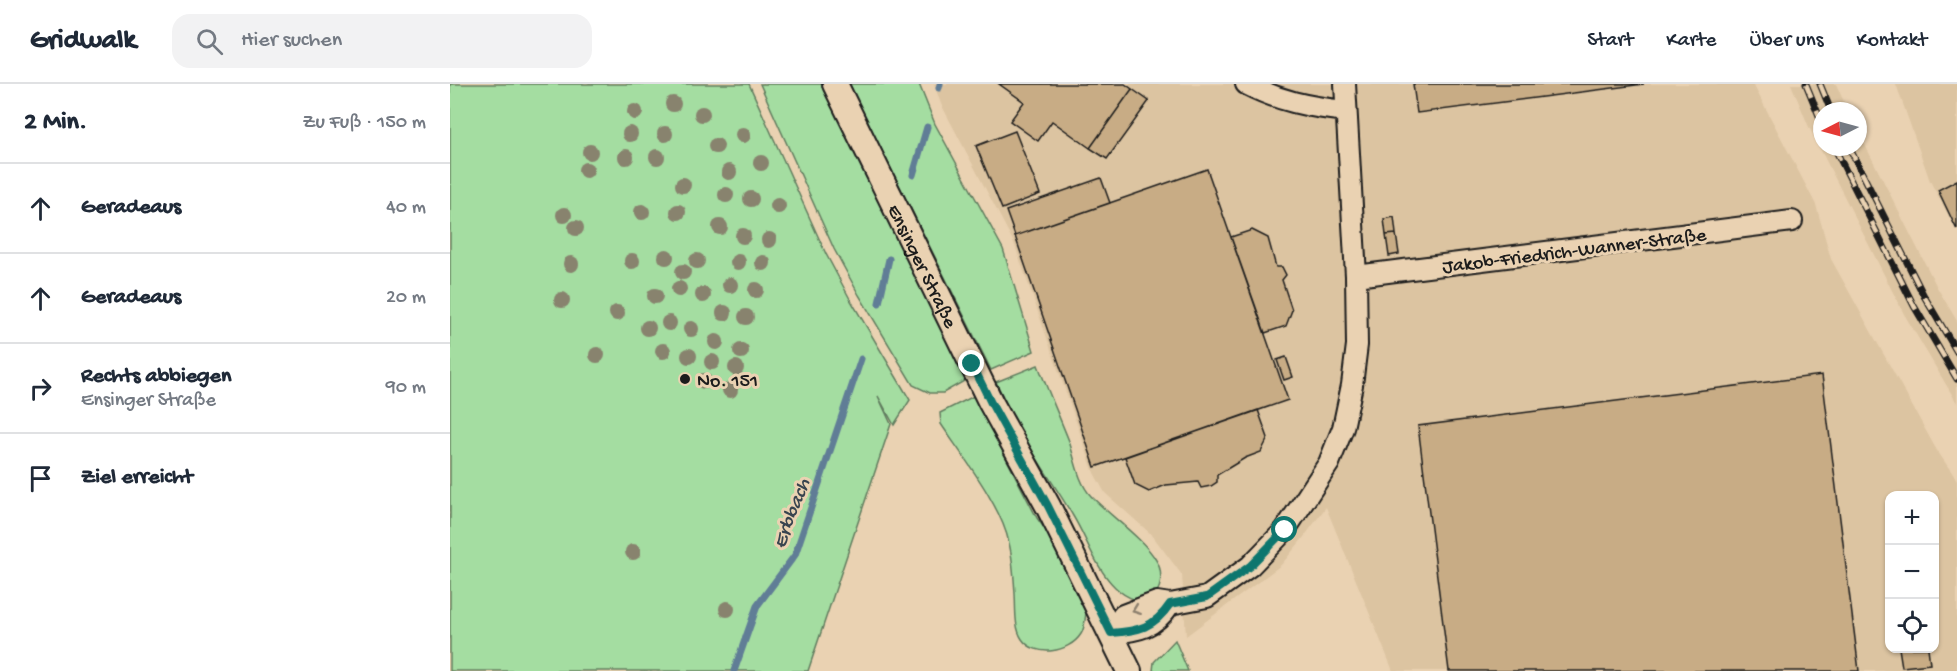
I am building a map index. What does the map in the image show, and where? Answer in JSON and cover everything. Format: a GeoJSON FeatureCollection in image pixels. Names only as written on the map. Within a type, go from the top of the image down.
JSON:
{"type":"FeatureCollection","features":[{"type":"Feature","properties":{"kind":"street","name":"Ensinger Straße"},"geometry":{"type":"LineString","coordinates":[[835,84],[991,403],[1048,506],[1129,671]]}},
{"type":"Feature","properties":{"kind":"street"},"geometry":{"type":"LineString","coordinates":[[1246,84],[1270,96],[1311,107],[1346,111]]}},
{"type":"Feature","properties":{"kind":"street"},"geometry":{"type":"LineString","coordinates":[[1111,633],[1136,631],[1161,618],[1170,604],[1207,597],[1250,566],[1285,530],[1329,463],[1343,428],[1357,345],[1356,276],[1345,84]]}},
{"type":"Feature","properties":{"kind":"street","name":"Jakob-Friedrich-Wanner-Straße"},"geometry":{"type":"LineString","coordinates":[[1356,276],[1792,221]]}},
{"type":"Feature","properties":{"kind":"shaded area"},"geometry":{"type":"Polygon","coordinates":[[[934,84],[1753,84],[1816,205],[1831,259],[1936,449],[1957,480],[1957,671],[1393,671],[1326,507],[1281,565],[1186,636],[1182,575],[1152,535],[1105,493],[1094,473],[1014,243],[941,104],[934,84]]]}},
{"type":"Feature","properties":{"kind":"shaded area"},"geometry":{"type":"Polygon","coordinates":[[[1791,84],[1836,84],[1844,102],[1813,102],[1813,135],[1791,84]]]}},
{"type":"Feature","properties":{"kind":"shaded area"},"geometry":{"type":"Polygon","coordinates":[[[1896,84],[1957,84],[1957,231],[1930,181],[1896,84]]]}},
{"type":"Feature","properties":{"kind":"shaded area"},"geometry":{"type":"Polygon","coordinates":[[[1867,149],[1938,289],[1957,321],[1957,403],[1904,314],[1824,156],[1867,156],[1867,149]]]}},
{"type":"Feature","properties":{"kind":"green space"},"geometry":{"type":"Polygon","coordinates":[[[450,84],[749,84],[826,254],[910,400],[894,425],[878,396],[891,424],[808,671],[450,671],[450,84]]]}},
{"type":"Feature","properties":{"kind":"green space"},"geometry":{"type":"Polygon","coordinates":[[[760,84],[822,84],[966,380],[943,393],[930,393],[913,385],[834,249],[760,84]]]}},
{"type":"Feature","properties":{"kind":"green space"},"geometry":{"type":"Polygon","coordinates":[[[849,84],[919,84],[935,124],[1003,249],[1034,351],[991,370],[849,84]]]}},
{"type":"Feature","properties":{"kind":"green space"},"geometry":{"type":"Polygon","coordinates":[[[1038,365],[1087,490],[1143,544],[1158,564],[1161,577],[1159,587],[1150,598],[1140,600],[1129,597],[1108,580],[1073,516],[1013,418],[996,382],[1038,365]]]}},
{"type":"Feature","properties":{"kind":"green space"},"geometry":{"type":"Polygon","coordinates":[[[974,396],[1037,518],[1047,532],[1086,612],[1081,634],[1069,645],[1060,649],[1043,651],[1035,649],[1028,645],[1019,634],[1012,562],[1005,528],[990,497],[941,424],[940,413],[974,396]]]}},
{"type":"Feature","properties":{"kind":"green space"},"geometry":{"type":"Polygon","coordinates":[[[1175,640],[1188,671],[1153,671],[1154,662],[1175,640]]]}},
{"type":"Feature","properties":{"kind":"building"},"geometry":{"type":"Polygon","coordinates":[[[999,84],[1125,84],[1132,89],[1090,148],[1052,121],[1038,141],[1010,121],[1024,102],[999,84]]]}},
{"type":"Feature","properties":{"kind":"building"},"geometry":{"type":"Polygon","coordinates":[[[1413,84],[1644,84],[1417,113],[1413,84]]]}},
{"type":"Feature","properties":{"kind":"building"},"geometry":{"type":"Polygon","coordinates":[[[1132,89],[1149,101],[1107,159],[1090,148],[1132,89]]]}},
{"type":"Feature","properties":{"kind":"building"},"geometry":{"type":"Polygon","coordinates":[[[1015,131],[1040,194],[1002,209],[976,146],[1015,131]]]}},
{"type":"Feature","properties":{"kind":"building"},"geometry":{"type":"Polygon","coordinates":[[[1207,169],[1288,400],[1095,467],[1015,236],[1207,169]]]}},
{"type":"Feature","properties":{"kind":"building"},"geometry":{"type":"Polygon","coordinates":[[[1101,178],[1110,203],[1015,236],[1006,211],[1101,178]]]}},
{"type":"Feature","properties":{"kind":"building"},"geometry":{"type":"Polygon","coordinates":[[[1957,180],[1957,230],[1938,190],[1957,180]]]}},
{"type":"Feature","properties":{"kind":"building"},"geometry":{"type":"Polygon","coordinates":[[[1394,217],[1396,234],[1386,235],[1384,219],[1394,217]]]}},
{"type":"Feature","properties":{"kind":"building"},"geometry":{"type":"Polygon","coordinates":[[[1252,230],[1268,238],[1276,267],[1282,267],[1286,275],[1282,280],[1292,310],[1286,326],[1265,333],[1231,237],[1252,230]]]}},
{"type":"Feature","properties":{"kind":"building"},"geometry":{"type":"Polygon","coordinates":[[[1396,234],[1399,254],[1389,256],[1386,235],[1396,234]]]}},
{"type":"Feature","properties":{"kind":"building"},"geometry":{"type":"Polygon","coordinates":[[[1286,357],[1293,377],[1284,380],[1277,360],[1286,357]]]}},
{"type":"Feature","properties":{"kind":"building"},"geometry":{"type":"Polygon","coordinates":[[[1822,375],[1859,671],[1449,671],[1418,426],[1822,375]]]}},
{"type":"Feature","properties":{"kind":"building"},"geometry":{"type":"Polygon","coordinates":[[[1258,410],[1268,438],[1261,452],[1245,458],[1217,475],[1217,482],[1211,486],[1201,488],[1198,482],[1166,485],[1149,492],[1135,485],[1125,457],[1258,410]]]}},
{"type":"Feature","properties":{"kind":"building"},"geometry":{"type":"Polygon","coordinates":[[[1900,653],[1929,653],[1930,664],[1902,667],[1900,653]]]}},
{"type":"Feature","properties":{"kind":"waterway","name":"Erbbach"},"geometry":{"type":"LineString","coordinates":[[939,88],[940,84]]}},
{"type":"Feature","properties":{"kind":"waterway","name":"Erbbach"},"geometry":{"type":"LineString","coordinates":[[913,175],[927,127]]}},
{"type":"Feature","properties":{"kind":"waterway","name":"Erbbach"},"geometry":{"type":"LineString","coordinates":[[879,303],[889,259]]}},
{"type":"Feature","properties":{"kind":"waterway","name":"Erbbach"},"geometry":{"type":"LineString","coordinates":[[734,671],[757,606],[795,555],[861,359]]}},
{"type":"Feature","properties":{"kind":"railway"},"geometry":{"type":"LineString","coordinates":[[1806,84],[1813,102]]}},
{"type":"Feature","properties":{"kind":"railway"},"geometry":{"type":"LineString","coordinates":[[1820,84],[1827,102]]}},
{"type":"Feature","properties":{"kind":"railway"},"geometry":{"type":"LineString","coordinates":[[1839,156],[1914,306],[1957,379]]}},
{"type":"Feature","properties":{"kind":"railway"},"geometry":{"type":"LineString","coordinates":[[1854,156],[1924,296],[1957,352]]}},
{"type":"Feature","properties":{"kind":"place","name":"No. 151"},"geometry":{"type":"Point","coordinates":[685,379]}},
{"type":"Feature","properties":{"kind":"route"},"geometry":{"type":"LineString","coordinates":[[972,364],[1048,506],[1111,633],[1136,631],[1161,618],[1170,604],[1207,597],[1250,566],[1285,530]]}}]}
